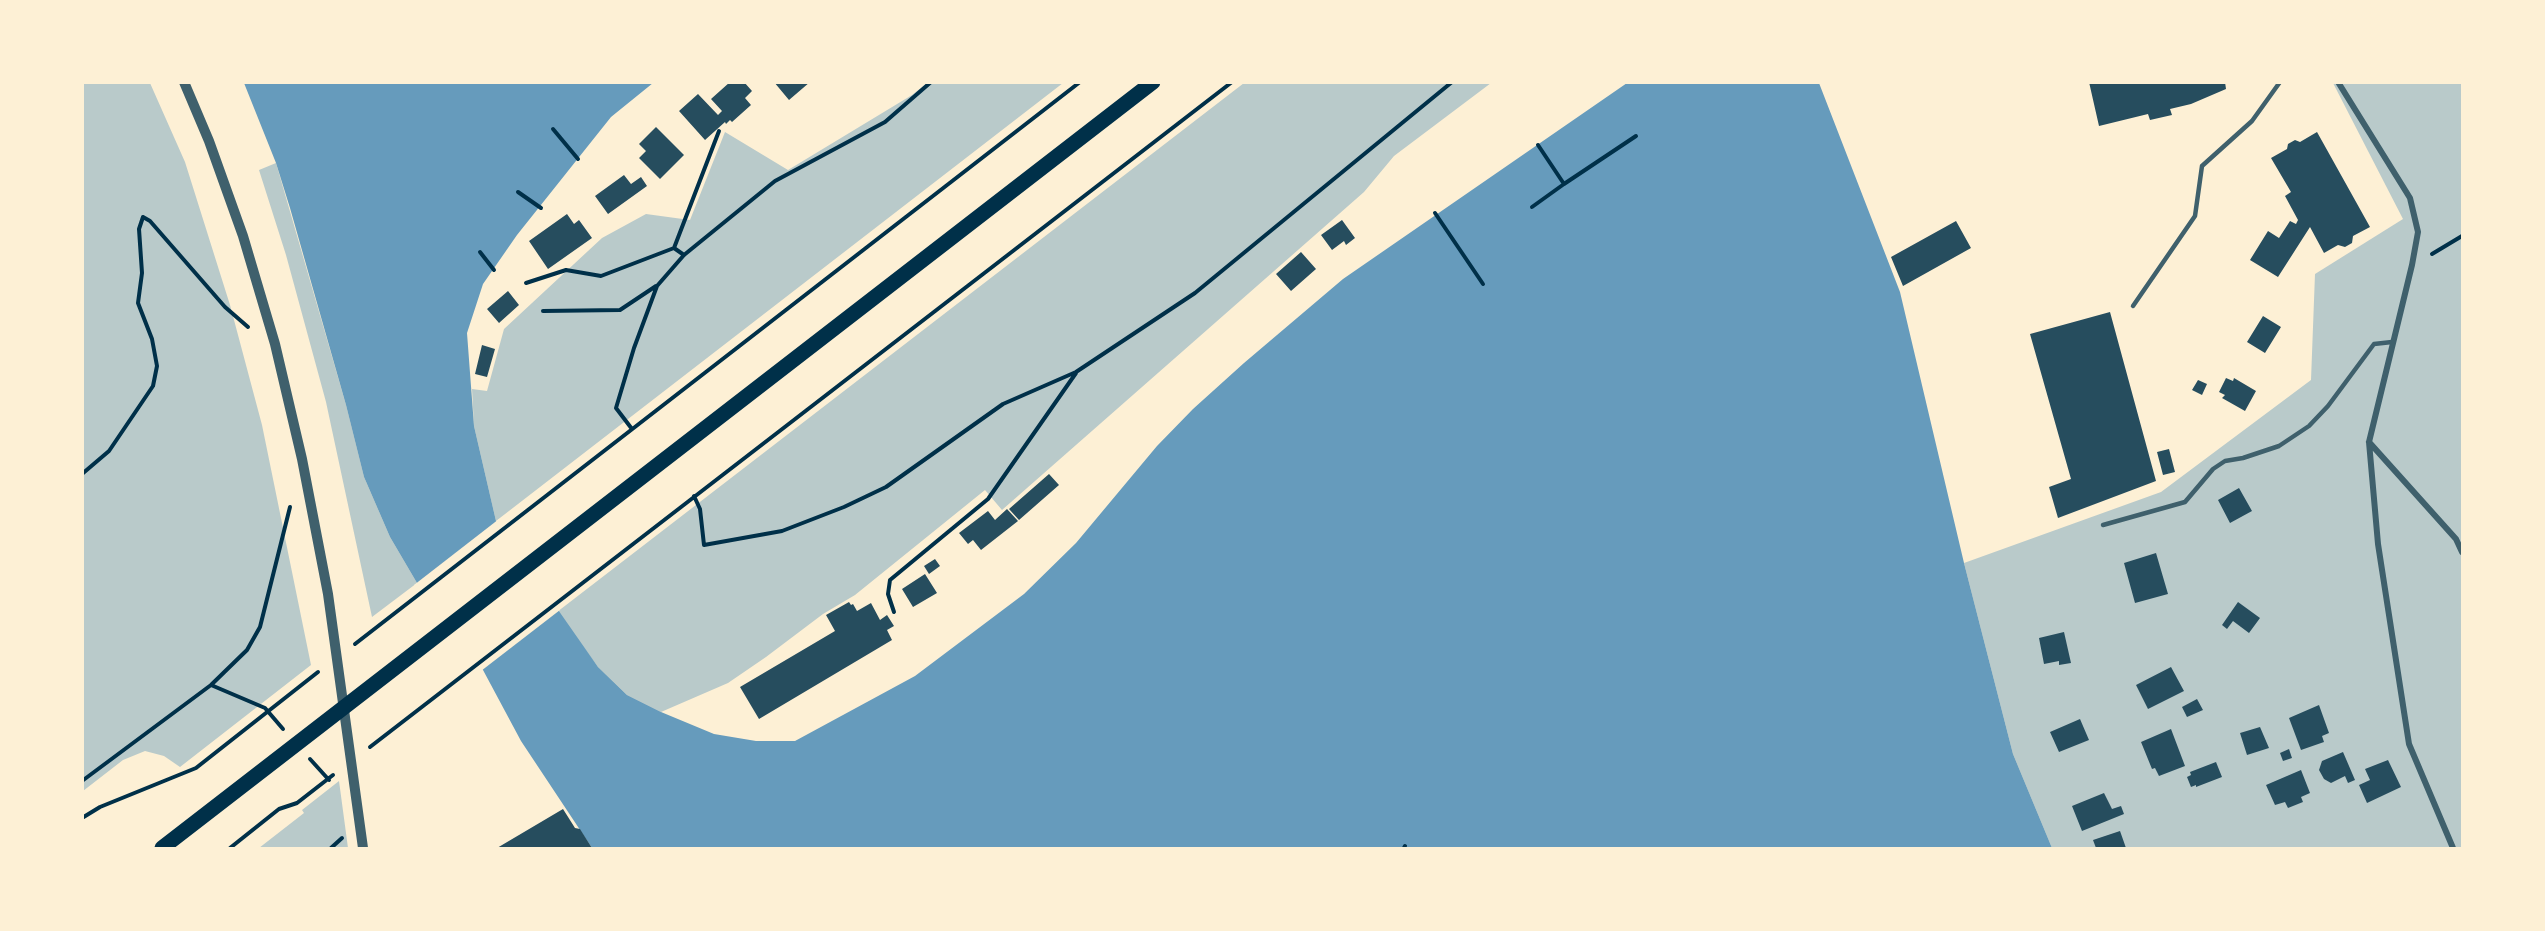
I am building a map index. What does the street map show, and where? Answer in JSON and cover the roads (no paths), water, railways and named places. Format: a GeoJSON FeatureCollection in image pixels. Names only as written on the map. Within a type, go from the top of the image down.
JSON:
{"type":"FeatureCollection","features":[{"type":"Feature","properties":{"kind":"main road"},"geometry":{"type":"LineString","coordinates":[[161,848],[1153,82]]}},
{"type":"Feature","properties":{"kind":"street"},"geometry":{"type":"LineString","coordinates":[[184,82],[209,141],[243,236],[275,344],[302,459],[328,594],[363,849]]}},
{"type":"Feature","properties":{"kind":"street"},"geometry":{"type":"LineString","coordinates":[[2338,82],[2410,198],[2418,232],[2369,442],[2378,544],[2409,744],[2453,849]]}},
{"type":"Feature","properties":{"kind":"street"},"geometry":{"type":"LineString","coordinates":[[2369,442],[2456,539],[2463,552]]}},
{"type":"Feature","properties":{"kind":"lane"},"geometry":{"type":"LineString","coordinates":[[2133,306],[2195,216],[2202,166],[2252,121],[2280,82]]}},
{"type":"Feature","properties":{"kind":"lane"},"geometry":{"type":"LineString","coordinates":[[2103,525],[2186,502],[2213,469],[2225,461],[2243,458],[2279,446],[2309,426],[2328,406],[2374,344],[2392,342]]}},
{"type":"Feature","properties":{"kind":"water"},"geometry":{"type":"Polygon","coordinates":[[[244,83],[653,83],[611,117],[517,235],[483,284],[467,333],[474,426],[496,521],[598,667],[627,695],[714,734],[756,741],[795,741],[915,676],[1024,594],[1076,543],[1157,446],[1193,409],[1343,279],[1627,83],[1819,83],[1900,292],[1964,563],[2013,754],[2052,848],[592,848],[521,741],[483,670],[417,583],[390,537],[364,477],[290,208],[276,163],[244,83]]]}}]}
